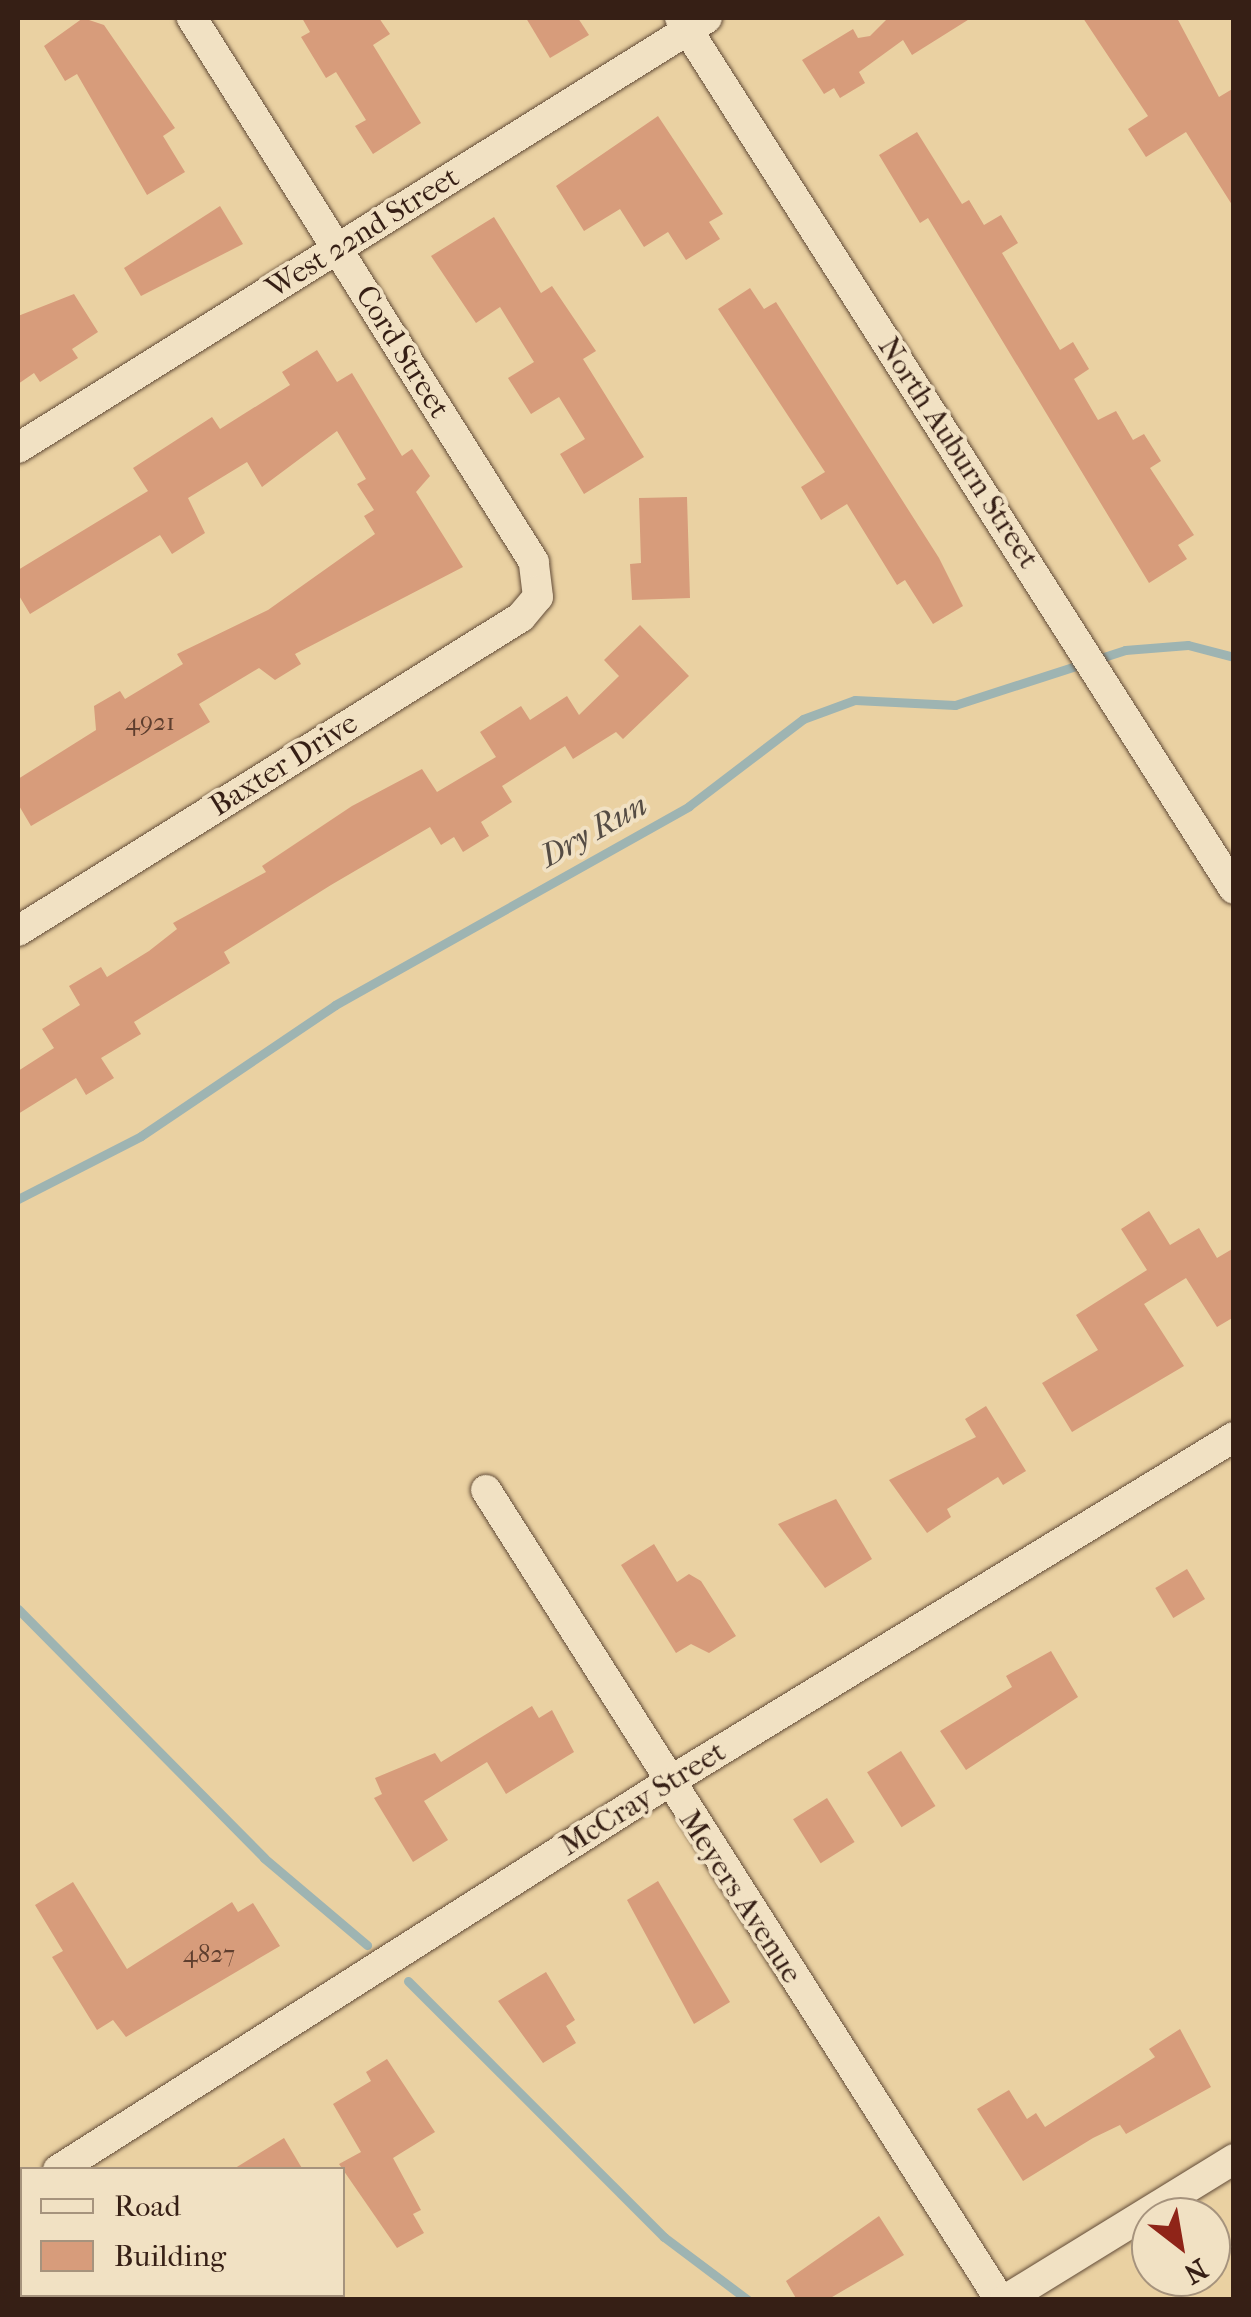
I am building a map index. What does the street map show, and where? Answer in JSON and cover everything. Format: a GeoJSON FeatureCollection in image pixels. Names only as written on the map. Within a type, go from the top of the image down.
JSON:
{"type":"FeatureCollection","features":[{"type":"Feature","properties":{"kind":"street","name":"Cord Street"},"geometry":{"type":"LineString","coordinates":[[192,18],[534,562],[538,588]]}},
{"type":"Feature","properties":{"kind":"street","name":"West 22nd Street"},"geometry":{"type":"LineString","coordinates":[[18,448],[337,250],[692,22]]}},
{"type":"Feature","properties":{"kind":"street","name":"North Auburn Street"},"geometry":{"type":"LineString","coordinates":[[692,22],[1234,889]]}},
{"type":"Feature","properties":{"kind":"street","name":"Baxter Drive"},"geometry":{"type":"LineString","coordinates":[[18,931],[521,617],[538,588]]}},
{"type":"Feature","properties":{"kind":"street","name":"McCray Street"},"geometry":{"type":"LineString","coordinates":[[63,2167],[666,1783],[1234,1438]]}},
{"type":"Feature","properties":{"kind":"street","name":"Meyers Avenue"},"geometry":{"type":"LineString","coordinates":[[486,1490],[666,1783],[1002,2300]]}},
{"type":"Feature","properties":{"kind":"street"},"geometry":{"type":"LineString","coordinates":[[1002,2300],[1234,2159]]}},
{"type":"Feature","properties":{"kind":"building"},"geometry":{"type":"Polygon","coordinates":[[[83,18],[104,25],[175,128],[163,136],[185,172],[147,195],[77,74],[65,81],[44,46],[83,18]]]}},
{"type":"Feature","properties":{"kind":"building"},"geometry":{"type":"Polygon","coordinates":[[[302,18],[379,18],[390,34],[373,45],[421,123],[373,154],[355,126],[366,120],[336,72],[326,78],[301,37],[310,32],[302,18]]]}},
{"type":"Feature","properties":{"kind":"building"},"geometry":{"type":"Polygon","coordinates":[[[526,18],[578,18],[589,35],[550,58],[526,18]]]}},
{"type":"Feature","properties":{"kind":"building"},"geometry":{"type":"Polygon","coordinates":[[[888,18],[971,18],[912,55],[903,40],[859,72],[865,83],[840,98],[834,88],[824,94],[802,60],[853,29],[858,38],[870,36],[888,18]]]}},
{"type":"Feature","properties":{"kind":"building"},"geometry":{"type":"Polygon","coordinates":[[[1083,18],[1177,18],[1219,97],[1234,88],[1234,208],[1186,132],[1146,157],[1128,129],[1148,116],[1083,18]]]}},
{"type":"Feature","properties":{"kind":"building"},"geometry":{"type":"Polygon","coordinates":[[[658,116],[723,214],[709,222],[720,239],[686,260],[668,232],[644,247],[620,209],[584,231],[556,186],[658,116]]]}},
{"type":"Feature","properties":{"kind":"building"},"geometry":{"type":"Polygon","coordinates":[[[917,132],[962,204],[969,200],[984,225],[1001,215],[1018,243],[1002,253],[1060,350],[1073,342],[1089,369],[1074,379],[1098,420],[1116,411],[1133,440],[1144,434],[1161,461],[1150,468],[1194,535],[1178,545],[1187,559],[1149,583],[928,218],[920,223],[879,155],[917,132]]]}},
{"type":"Feature","properties":{"kind":"building"},"geometry":{"type":"Polygon","coordinates":[[[220,206],[243,244],[141,296],[124,268],[220,206]]]}},
{"type":"Feature","properties":{"kind":"building"},"geometry":{"type":"Polygon","coordinates":[[[494,217],[541,293],[552,286],[596,351],[583,359],[644,457],[584,494],[560,454],[585,439],[559,397],[531,414],[508,378],[534,362],[500,307],[476,323],[431,256],[494,217]]]}},
{"type":"Feature","properties":{"kind":"building"},"geometry":{"type":"Polygon","coordinates":[[[750,288],[764,309],[776,302],[939,558],[963,606],[933,624],[905,580],[897,585],[847,504],[821,520],[801,487],[825,472],[718,309],[750,288]]]}},
{"type":"Feature","properties":{"kind":"building"},"geometry":{"type":"Polygon","coordinates":[[[74,294],[98,332],[72,349],[78,358],[40,382],[34,373],[18,384],[18,316],[74,294]]]}},
{"type":"Feature","properties":{"kind":"building"},"geometry":{"type":"Polygon","coordinates":[[[317,350],[337,382],[352,373],[402,456],[412,449],[430,476],[416,492],[463,567],[295,654],[301,664],[275,680],[259,668],[199,704],[210,722],[31,826],[18,804],[18,779],[96,730],[94,706],[120,691],[125,699],[183,664],[177,654],[268,610],[375,534],[364,516],[374,510],[357,484],[366,479],[337,431],[262,487],[247,462],[188,498],[205,533],[172,554],[160,535],[30,614],[18,594],[18,570],[148,491],[133,468],[212,417],[220,429],[290,385],[282,372],[317,350]]]}},
{"type":"Feature","properties":{"kind":"building"},"geometry":{"type":"Polygon","coordinates":[[[687,497],[690,598],[632,600],[630,564],[641,563],[639,498],[687,497]]]}},
{"type":"Feature","properties":{"kind":"building"},"geometry":{"type":"Polygon","coordinates":[[[640,625],[689,676],[623,739],[616,732],[573,759],[565,746],[502,786],[512,802],[481,822],[489,836],[463,852],[454,837],[441,845],[430,827],[331,885],[224,952],[230,963],[134,1022],[141,1034],[101,1058],[114,1078],[86,1095],[76,1078],[18,1114],[18,1071],[54,1048],[42,1029],[80,1005],[69,986],[101,967],[107,977],[149,951],[177,929],[173,923],[266,872],[262,866],[352,806],[422,769],[437,792],[496,757],[480,732],[521,706],[530,720],[567,696],[579,715],[619,676],[604,660],[640,625]]]}},
{"type":"Feature","properties":{"kind":"building"},"geometry":{"type":"Polygon","coordinates":[[[1149,1211],[1170,1245],[1199,1228],[1217,1258],[1234,1248],[1234,1317],[1217,1327],[1186,1278],[1144,1304],[1184,1366],[1072,1432],[1042,1383],[1098,1350],[1076,1315],[1147,1270],[1121,1229],[1149,1211]]]}},
{"type":"Feature","properties":{"kind":"building"},"geometry":{"type":"Polygon","coordinates":[[[986,1406],[1026,1471],[1003,1485],[998,1477],[947,1509],[951,1517],[927,1533],[889,1480],[976,1437],[965,1419],[986,1406]]]}},
{"type":"Feature","properties":{"kind":"building"},"geometry":{"type":"Polygon","coordinates":[[[836,1499],[872,1559],[825,1588],[778,1524],[836,1499]]]}},
{"type":"Feature","properties":{"kind":"building"},"geometry":{"type":"Polygon","coordinates":[[[654,1544],[677,1582],[689,1574],[701,1581],[736,1636],[709,1653],[691,1644],[676,1653],[621,1565],[654,1544]]]}},
{"type":"Feature","properties":{"kind":"building"},"geometry":{"type":"Polygon","coordinates":[[[1187,1569],[1205,1599],[1173,1618],[1155,1588],[1187,1569]]]}},
{"type":"Feature","properties":{"kind":"building"},"geometry":{"type":"Polygon","coordinates":[[[1051,1651],[1078,1697],[966,1770],[940,1731],[1012,1687],[1006,1676],[1051,1651]]]}},
{"type":"Feature","properties":{"kind":"building"},"geometry":{"type":"Polygon","coordinates":[[[532,1706],[539,1718],[552,1710],[574,1752],[506,1794],[487,1762],[424,1801],[448,1840],[413,1862],[374,1798],[382,1794],[375,1778],[435,1753],[441,1762],[532,1706]]]}},
{"type":"Feature","properties":{"kind":"building"},"geometry":{"type":"Polygon","coordinates":[[[901,1751],[935,1806],[902,1827],[867,1772],[901,1751]]]}},
{"type":"Feature","properties":{"kind":"building"},"geometry":{"type":"Polygon","coordinates":[[[827,1798],[855,1842],[821,1863],[793,1819],[827,1798]]]}},
{"type":"Feature","properties":{"kind":"building"},"geometry":{"type":"Polygon","coordinates":[[[658,1881],[730,2002],[694,2024],[627,1900],[658,1881]]]}},
{"type":"Feature","properties":{"kind":"building"},"geometry":{"type":"Polygon","coordinates":[[[73,1882],[127,1969],[232,1902],[238,1912],[253,1903],[280,1946],[126,2037],[113,2020],[97,2030],[52,1957],[63,1951],[35,1905],[73,1882]]]}},
{"type":"Feature","properties":{"kind":"building"},"geometry":{"type":"Polygon","coordinates":[[[546,1972],[575,2020],[566,2026],[576,2043],[543,2063],[498,2001],[546,1972]]]}},
{"type":"Feature","properties":{"kind":"building"},"geometry":{"type":"Polygon","coordinates":[[[1180,2029],[1211,2087],[1126,2134],[1120,2125],[1093,2138],[1023,2181],[977,2109],[1009,2090],[1027,2119],[1036,2113],[1045,2127],[1155,2057],[1149,2049],[1180,2029]]]}},
{"type":"Feature","properties":{"kind":"building"},"geometry":{"type":"Polygon","coordinates":[[[387,2059],[435,2132],[393,2158],[421,2210],[413,2214],[424,2233],[397,2248],[345,2173],[345,2167],[339,2164],[361,2152],[333,2104],[371,2081],[366,2072],[387,2059]]]}},
{"type":"Feature","properties":{"kind":"building"},"geometry":{"type":"Polygon","coordinates":[[[284,2138],[301,2167],[237,2167],[284,2138]]]}},
{"type":"Feature","properties":{"kind":"building"},"geometry":{"type":"Polygon","coordinates":[[[879,2216],[904,2255],[827,2300],[797,2300],[786,2281],[879,2216]]]}},
{"type":"Feature","properties":{"kind":"waterway","name":"Dry Run"},"geometry":{"type":"LineString","coordinates":[[18,1199],[141,1136],[335,1005],[689,806],[803,719],[855,700],[955,705],[1125,650],[1188,645],[1234,657]]}},
{"type":"Feature","properties":{"kind":"waterway"},"geometry":{"type":"LineString","coordinates":[[18,1609],[264,1858],[367,1945]]}},
{"type":"Feature","properties":{"kind":"waterway"},"geometry":{"type":"LineString","coordinates":[[408,1981],[664,2237],[748,2300]]}}]}
